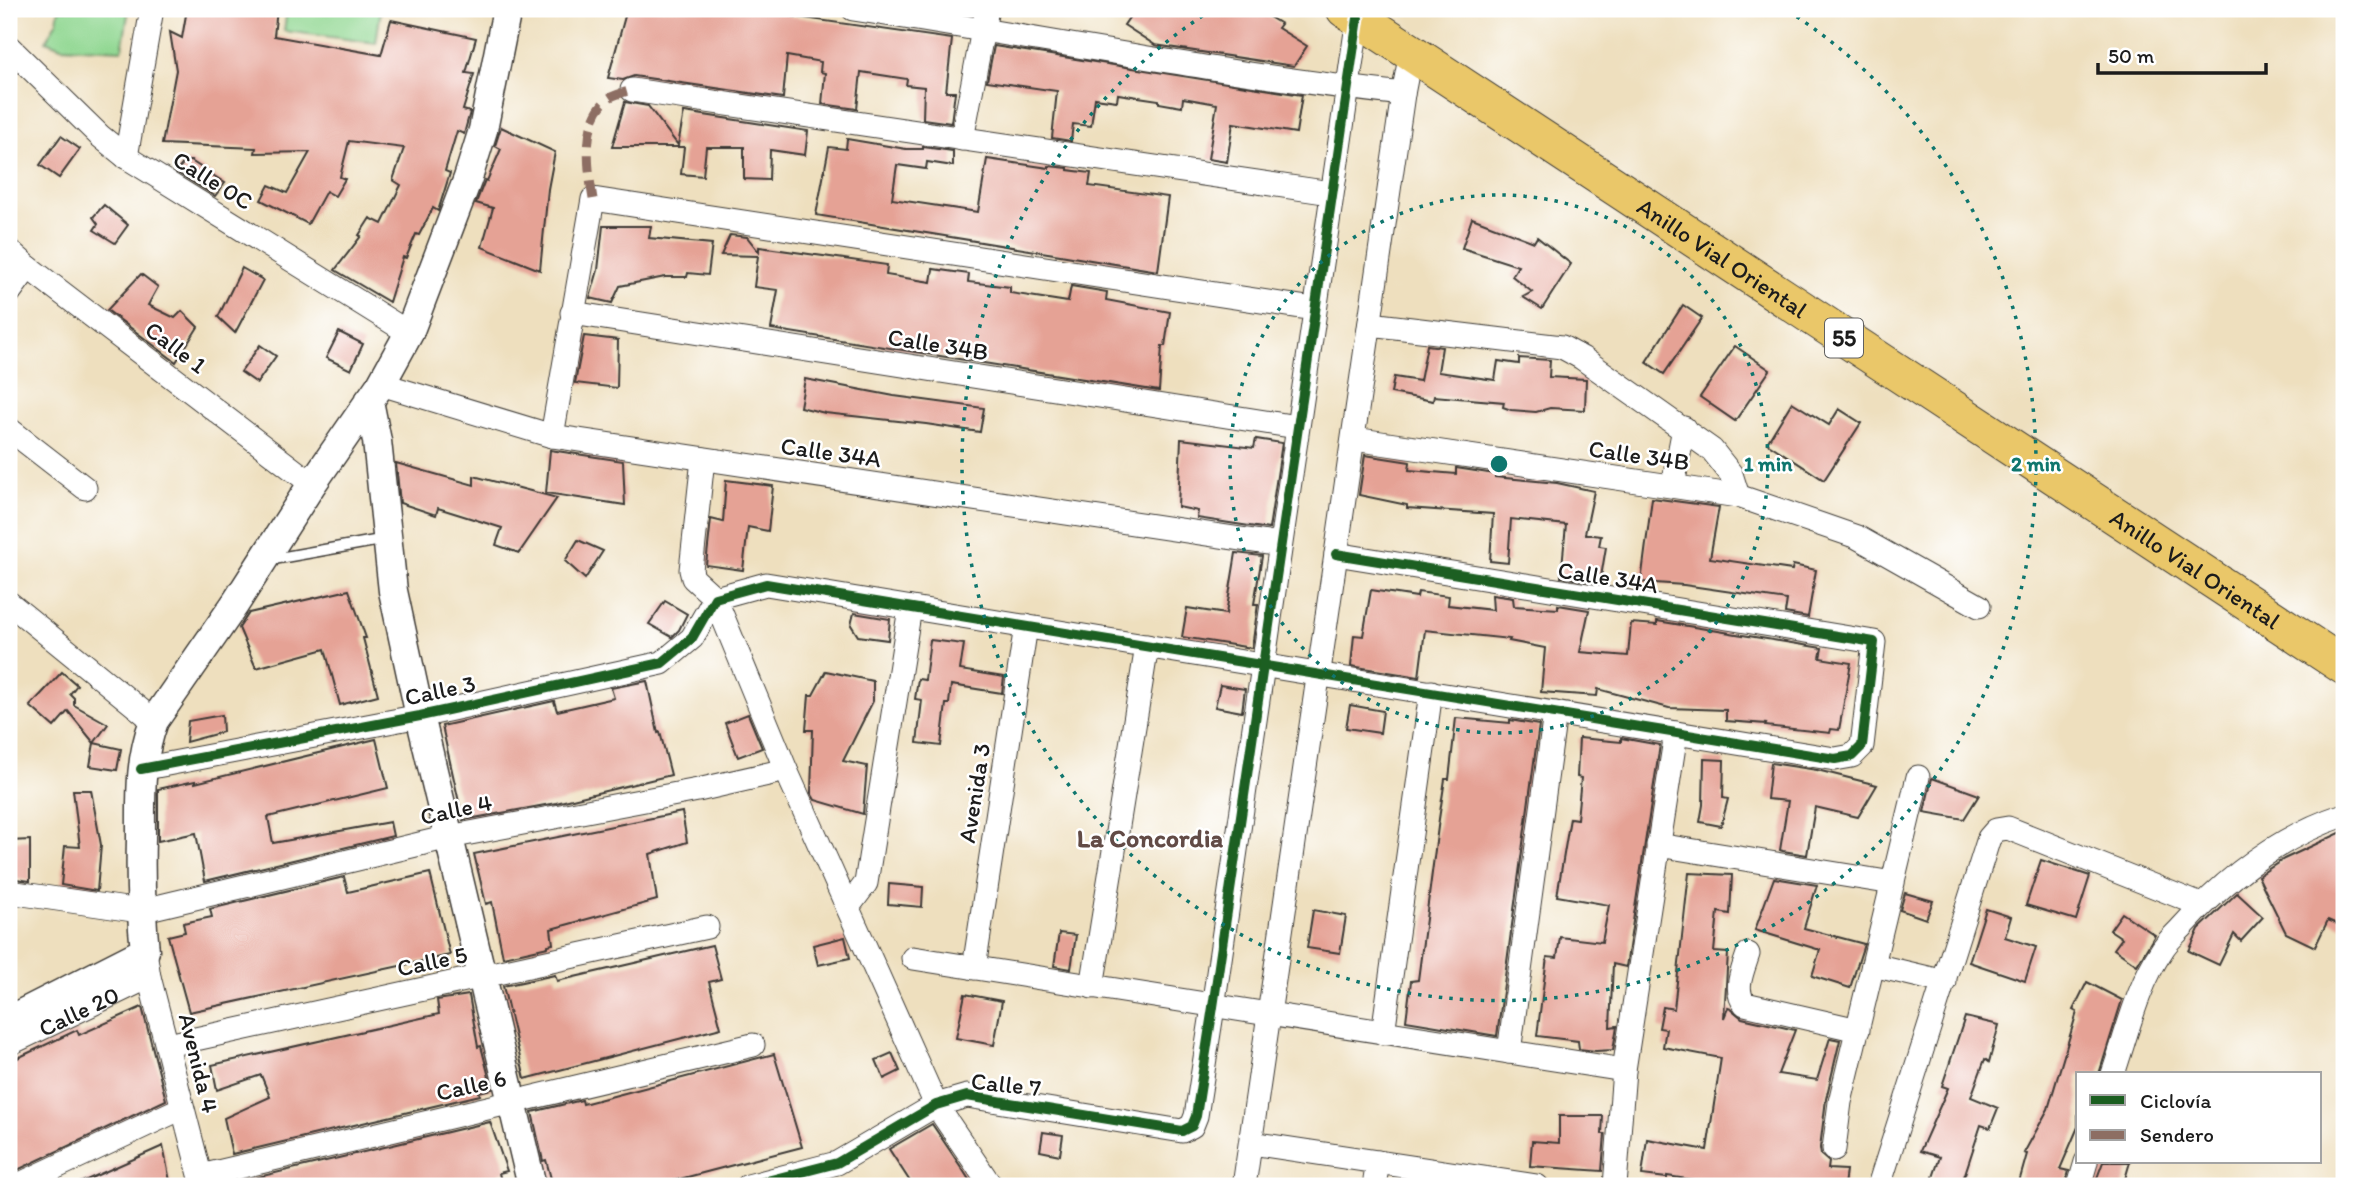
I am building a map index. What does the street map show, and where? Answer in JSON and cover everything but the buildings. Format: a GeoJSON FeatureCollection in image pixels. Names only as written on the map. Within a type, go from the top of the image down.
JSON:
{"type":"FeatureCollection","features":[{"type":"Feature","properties":{"kind":"highway","name":"Anillo Vial Oriental"},"geometry":{"type":"LineString","coordinates":[[1351,13],[2344,666]]}},
{"type":"Feature","properties":{"kind":"street"},"geometry":{"type":"LineString","coordinates":[[126,157],[152,9]]}},
{"type":"Feature","properties":{"kind":"street"},"geometry":{"type":"LineString","coordinates":[[147,964],[140,911],[141,769],[146,742],[154,721],[375,393],[409,333],[452,225],[483,130],[507,9]]}},
{"type":"Feature","properties":{"kind":"street"},"geometry":{"type":"LineString","coordinates":[[853,9],[986,19],[1202,68],[1404,94]]}},
{"type":"Feature","properties":{"kind":"street"},"geometry":{"type":"LineString","coordinates":[[1213,1007],[1348,88],[1351,13]]}},
{"type":"Feature","properties":{"kind":"street"},"geometry":{"type":"LineString","coordinates":[[962,139],[986,19]]}},
{"type":"Feature","properties":{"kind":"street","name":"Calle 0C"},"geometry":{"type":"LineString","coordinates":[[9,47],[100,136],[126,157],[409,333]]}},
{"type":"Feature","properties":{"kind":"street"},"geometry":{"type":"LineString","coordinates":[[1244,1186],[1411,53]]}},
{"type":"Feature","properties":{"kind":"street"},"geometry":{"type":"LineString","coordinates":[[632,90],[1331,194]]}},
{"type":"Feature","properties":{"kind":"street"},"geometry":{"type":"LineString","coordinates":[[552,436],[593,199],[1314,309]]}},
{"type":"Feature","properties":{"kind":"street","name":"Calle 1"},"geometry":{"type":"LineString","coordinates":[[9,250],[312,484]]}},
{"type":"Feature","properties":{"kind":"street"},"geometry":{"type":"LineString","coordinates":[[9,293],[28,267]]}},
{"type":"Feature","properties":{"kind":"street","name":"Calle 34B"},"geometry":{"type":"LineString","coordinates":[[572,313],[1297,427]]}},
{"type":"Feature","properties":{"kind":"street"},"geometry":{"type":"LineString","coordinates":[[1370,324],[1562,347],[1684,428],[1712,450],[1731,474],[1738,496]]}},
{"type":"Feature","properties":{"kind":"street"},"geometry":{"type":"LineString","coordinates":[[375,393],[377,442],[393,591],[420,716],[532,1186]]}},
{"type":"Feature","properties":{"kind":"street","name":"Calle 34A"},"geometry":{"type":"LineString","coordinates":[[375,393],[552,436],[1280,545]]}},
{"type":"Feature","properties":{"kind":"street"},"geometry":{"type":"LineString","coordinates":[[1673,485],[1684,428]]}},
{"type":"Feature","properties":{"kind":"street"},"geometry":{"type":"LineString","coordinates":[[9,429],[85,488]]}},
{"type":"Feature","properties":{"kind":"street","name":"Calle 34B"},"geometry":{"type":"LineString","coordinates":[[1353,439],[1738,496],[1857,537],[1979,606]]}},
{"type":"Feature","properties":{"kind":"street"},"geometry":{"type":"LineString","coordinates":[[703,459],[691,570],[693,578],[715,598],[786,771],[936,1105],[992,1186]]}},
{"type":"Feature","properties":{"kind":"street","name":"Calle 34A"},"geometry":{"type":"LineString","coordinates":[[1336,554],[1874,642],[1862,746],[1852,756],[1835,759],[1675,733]]}},
{"type":"Feature","properties":{"kind":"street"},"geometry":{"type":"LineString","coordinates":[[715,598],[766,584],[1675,733],[1624,1070],[1615,1186]]}},
{"type":"Feature","properties":{"kind":"street","name":"Calle 3"},"geometry":{"type":"LineString","coordinates":[[141,769],[420,716],[663,663],[692,638],[715,598]]}},
{"type":"Feature","properties":{"kind":"street"},"geometry":{"type":"LineString","coordinates":[[9,603],[154,721]]}},
{"type":"Feature","properties":{"kind":"street"},"geometry":{"type":"LineString","coordinates":[[848,907],[866,883],[910,608]]}},
{"type":"Feature","properties":{"kind":"street","name":"Avenida 3"},"geometry":{"type":"LineString","coordinates":[[974,968],[1026,626]]}},
{"type":"Feature","properties":{"kind":"street"},"geometry":{"type":"LineString","coordinates":[[1092,987],[1147,646]]}},
{"type":"Feature","properties":{"kind":"street"},"geometry":{"type":"LineString","coordinates":[[1383,1033],[1431,692]]}},
{"type":"Feature","properties":{"kind":"street"},"geometry":{"type":"LineString","coordinates":[[1509,1052],[1555,713]]}},
{"type":"Feature","properties":{"kind":"street","name":"Calle 4"},"geometry":{"type":"LineString","coordinates":[[140,911],[449,836],[786,771]]}},
{"type":"Feature","properties":{"kind":"street"},"geometry":{"type":"LineString","coordinates":[[1834,1149],[1840,1102],[1918,777]]}},
{"type":"Feature","properties":{"kind":"street"},"geometry":{"type":"LineString","coordinates":[[2114,1072],[2136,1002],[2162,949],[2202,905],[2240,871],[2283,842],[2344,816]]}},
{"type":"Feature","properties":{"kind":"street"},"geometry":{"type":"LineString","coordinates":[[1879,1186],[1989,838],[1996,830],[2008,828],[2202,905]]}},
{"type":"Feature","properties":{"kind":"street"},"geometry":{"type":"LineString","coordinates":[[1658,845],[1893,883]]}},
{"type":"Feature","properties":{"kind":"street"},"geometry":{"type":"LineString","coordinates":[[9,892],[140,911]]}},
{"type":"Feature","properties":{"kind":"street","name":"Calle 5"},"geometry":{"type":"LineString","coordinates":[[168,1045],[707,928]]}},
{"type":"Feature","properties":{"kind":"street"},"geometry":{"type":"LineString","coordinates":[[1748,954],[1738,987],[1739,997],[1745,1004],[1858,1030]]}},
{"type":"Feature","properties":{"kind":"street"},"geometry":{"type":"LineString","coordinates":[[913,958],[1624,1070]]}},
{"type":"Feature","properties":{"kind":"street","name":"Calle 20"},"geometry":{"type":"LineString","coordinates":[[9,1020],[147,964]]}},
{"type":"Feature","properties":{"kind":"street","name":"Calle 20"},"geometry":{"type":"LineString","coordinates":[[9,1044],[147,964]]}},
{"type":"Feature","properties":{"kind":"street","name":"Avenida 4"},"geometry":{"type":"LineString","coordinates":[[147,964],[202,1181]]}},
{"type":"Feature","properties":{"kind":"street"},"geometry":{"type":"LineString","coordinates":[[1873,965],[1945,982]]}},
{"type":"Feature","properties":{"kind":"street","name":"Calle 7"},"geometry":{"type":"LineString","coordinates":[[748,1186],[837,1163],[936,1105],[967,1096],[1182,1130],[1192,1126],[1196,1116],[1213,1007]]}},
{"type":"Feature","properties":{"kind":"street","name":"Calle 6"},"geometry":{"type":"LineString","coordinates":[[202,1181],[512,1102],[753,1045]]}},
{"type":"Feature","properties":{"kind":"street"},"geometry":{"type":"LineString","coordinates":[[16,1186],[182,1108]]}},
{"type":"Feature","properties":{"kind":"street"},"geometry":{"type":"LineString","coordinates":[[1251,1143],[1494,1183],[1537,1186]]}},
{"type":"Feature","properties":{"kind":"street"},"geometry":{"type":"LineString","coordinates":[[1374,1186],[1378,1163]]}},
{"type":"Feature","properties":{"kind":"street"},"geometry":{"type":"LineString","coordinates":[[2079,1186],[2085,1164]]}},
{"type":"Feature","properties":{"kind":"lane"},"geometry":{"type":"LineString","coordinates":[[262,561],[386,539]]}},
{"type":"Feature","properties":{"kind":"green space"},"geometry":{"type":"Polygon","coordinates":[[[59,9],[129,9],[122,50],[61,47],[46,41],[57,21],[59,9]]]}},
{"type":"Feature","properties":{"kind":"green space"},"geometry":{"type":"Polygon","coordinates":[[[287,9],[381,9],[376,43],[284,31],[287,9]]]}},
{"type":"Feature","properties":{"kind":"marked path"},"geometry":{"type":"LineString","coordinates":[[593,199],[588,159],[590,130],[594,117],[611,97],[632,90]]}},
{"type":"Feature","properties":{"kind":"cycle path"},"geometry":{"type":"LineString","coordinates":[[748,1186],[837,1163],[936,1105],[967,1096],[1182,1131],[1192,1126],[1196,1116],[1213,1007],[1358,18]]}},
{"type":"Feature","properties":{"kind":"cycle path"},"geometry":{"type":"LineString","coordinates":[[141,769],[420,716],[662,663],[692,638],[715,598],[766,584],[1835,759],[1852,756],[1862,746],[1874,642],[1336,554]]}},
{"type":"Feature","properties":{"kind":"district","name":"La Concordia"},"geometry":{"type":"Point","coordinates":[1150,838]}}]}
